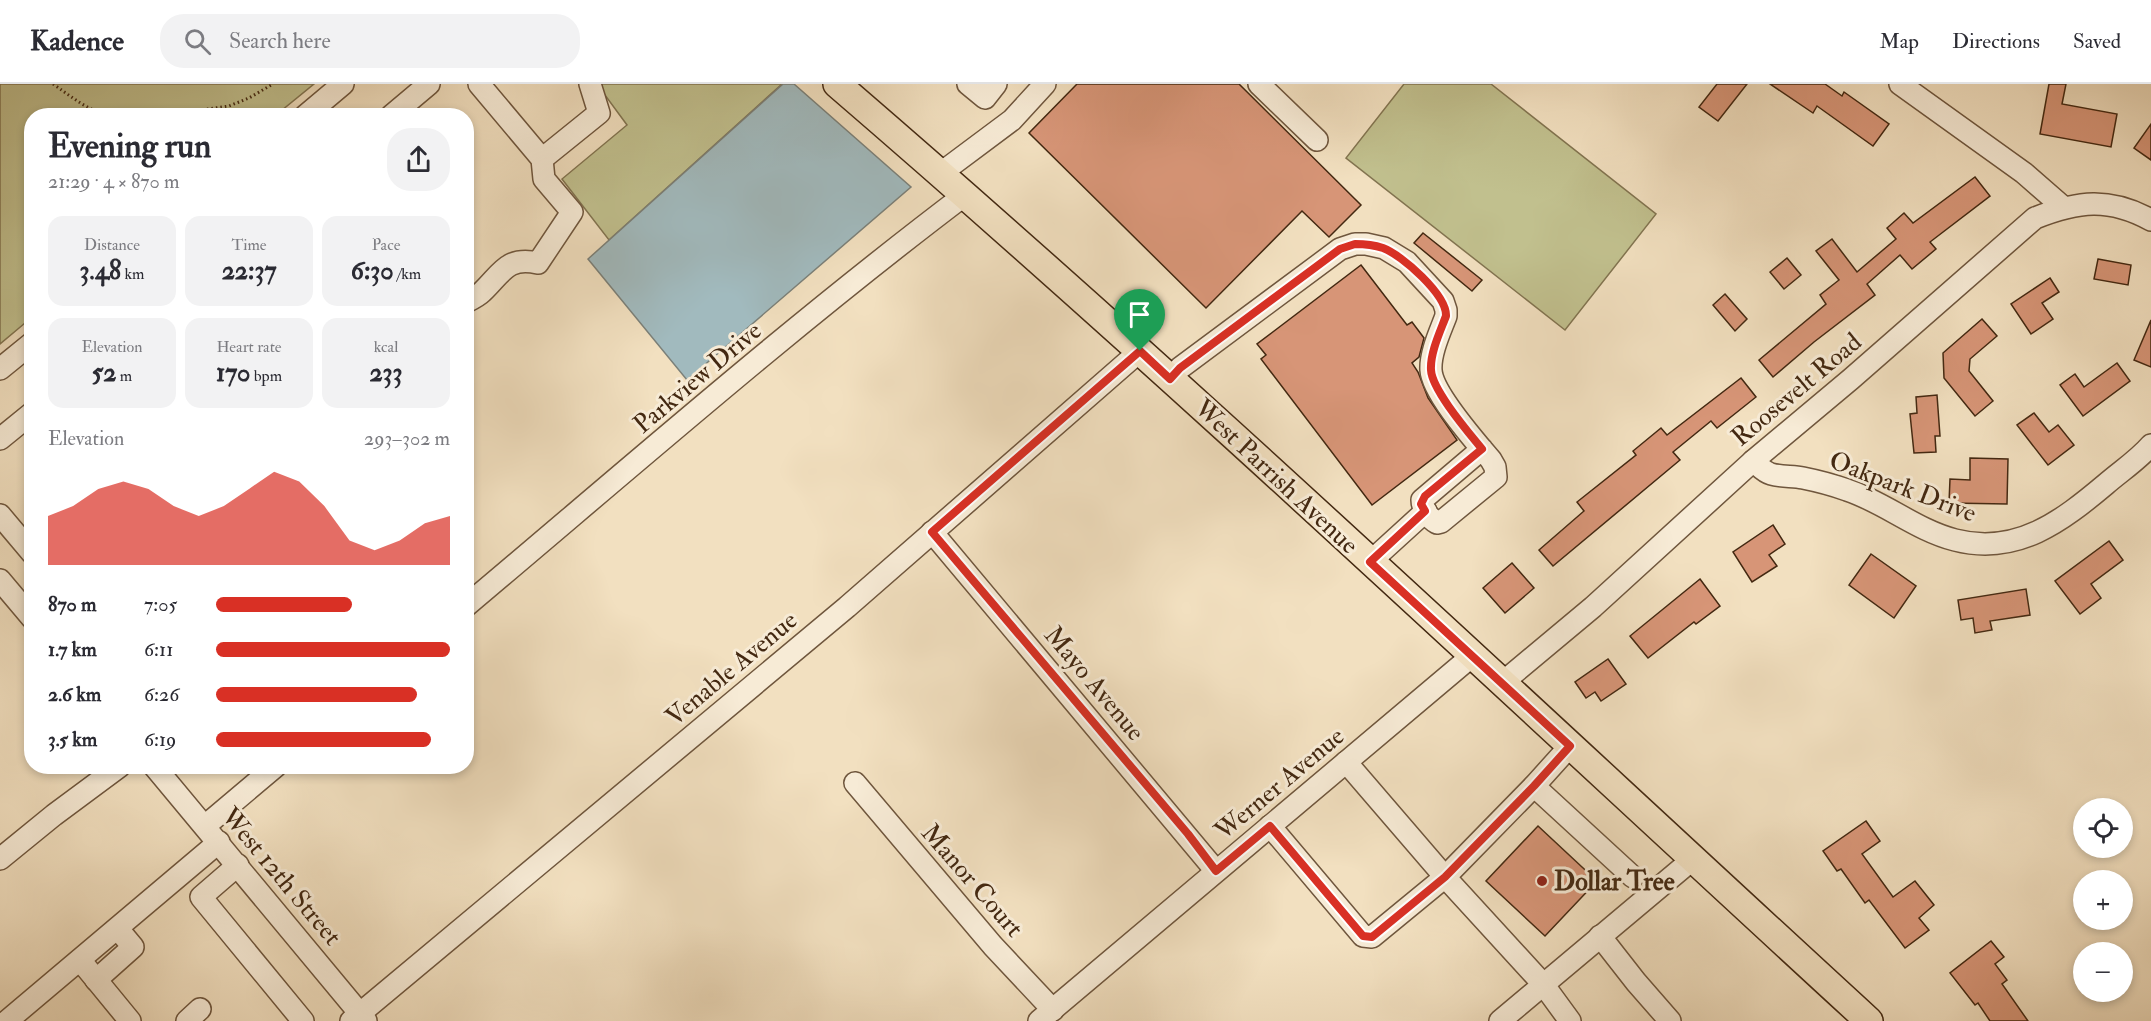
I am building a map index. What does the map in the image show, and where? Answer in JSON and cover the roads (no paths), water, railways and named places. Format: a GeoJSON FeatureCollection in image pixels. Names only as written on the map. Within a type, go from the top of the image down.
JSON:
{"type":"FeatureCollection","features":[{"type":"Feature","properties":{"kind":"main road","name":"West Parrish Avenue"},"geometry":{"type":"LineString","coordinates":[[837,84],[966,194],[1140,351],[1869,1021]]}},
{"type":"Feature","properties":{"kind":"street"},"geometry":{"type":"LineString","coordinates":[[314,108],[343,84]]}},
{"type":"Feature","properties":{"kind":"street"},"geometry":{"type":"LineString","coordinates":[[400,108],[429,84]]}},
{"type":"Feature","properties":{"kind":"street"},"geometry":{"type":"LineString","coordinates":[[474,297],[480,294],[501,269],[512,263],[527,261],[538,263],[572,212],[544,179],[542,159],[479,84]]}},
{"type":"Feature","properties":{"kind":"street"},"geometry":{"type":"LineString","coordinates":[[542,159],[599,113],[590,84]]}},
{"type":"Feature","properties":{"kind":"street"},"geometry":{"type":"LineString","coordinates":[[968,84],[985,98],[996,84]]}},
{"type":"Feature","properties":{"kind":"street"},"geometry":{"type":"LineString","coordinates":[[941,173],[1012,120],[1045,84]]}},
{"type":"Feature","properties":{"kind":"street"},"geometry":{"type":"LineString","coordinates":[[1259,84],[1317,140]]}},
{"type":"Feature","properties":{"kind":"street"},"geometry":{"type":"LineString","coordinates":[[1900,84],[2024,173],[2063,207]]}},
{"type":"Feature","properties":{"kind":"street","name":"Parkview Drive"},"geometry":{"type":"LineString","coordinates":[[474,599],[899,244],[966,194]]}},
{"type":"Feature","properties":{"kind":"street","name":"Roosevelt Road"},"geometry":{"type":"LineString","coordinates":[[1502,683],[1593,607],[1753,461],[1851,379],[2035,218],[2063,207],[2102,204],[2125,209],[2151,220]]}},
{"type":"Feature","properties":{"kind":"street"},"geometry":{"type":"LineString","coordinates":[[1170,379],[1180,368],[1340,249],[1355,244],[1384,248],[1407,262],[1443,301],[1446,316],[1431,360],[1431,372],[1440,393],[1482,449],[1495,467],[1496,477],[1437,523],[1421,504],[1425,496],[1482,449]]}},
{"type":"Feature","properties":{"kind":"street"},"geometry":{"type":"LineString","coordinates":[[0,369],[24,350]]}},
{"type":"Feature","properties":{"kind":"street","name":"Venable Avenue"},"geometry":{"type":"LineString","coordinates":[[359,1018],[847,607],[1140,351]]}},
{"type":"Feature","properties":{"kind":"street"},"geometry":{"type":"LineString","coordinates":[[0,439],[24,420]]}},
{"type":"Feature","properties":{"kind":"street","name":"Oakpark Drive"},"geometry":{"type":"LineString","coordinates":[[1753,461],[1761,469],[1771,474],[1804,478],[1849,490],[1934,532],[1955,540],[1977,543],[2024,538],[2048,528],[2071,514],[2151,445]]}},
{"type":"Feature","properties":{"kind":"street"},"geometry":{"type":"LineString","coordinates":[[1370,562],[1425,511]]}},
{"type":"Feature","properties":{"kind":"street"},"geometry":{"type":"LineString","coordinates":[[0,514],[24,543]]}},
{"type":"Feature","properties":{"kind":"street","name":"Mayo Avenue"},"geometry":{"type":"LineString","coordinates":[[932,532],[1188,834],[1216,871]]}},
{"type":"Feature","properties":{"kind":"street"},"geometry":{"type":"LineString","coordinates":[[0,580],[24,608]]}},
{"type":"Feature","properties":{"kind":"street","name":"Werner Avenue"},"geometry":{"type":"LineString","coordinates":[[1046,1015],[1473,656]]}},
{"type":"Feature","properties":{"kind":"street"},"geometry":{"type":"LineString","coordinates":[[1270,826],[1363,936],[1372,937],[1445,877],[1570,746]]}},
{"type":"Feature","properties":{"kind":"street"},"geometry":{"type":"LineString","coordinates":[[1346,762],[1445,877],[1543,984],[1570,1021]]}},
{"type":"Feature","properties":{"kind":"street"},"geometry":{"type":"LineString","coordinates":[[0,859],[109,774]]}},
{"type":"Feature","properties":{"kind":"street","name":"West 12th Street"},"geometry":{"type":"LineString","coordinates":[[161,774],[238,865],[359,1018]]}},
{"type":"Feature","properties":{"kind":"street"},"geometry":{"type":"LineString","coordinates":[[7,1021],[118,929],[268,774]]}},
{"type":"Feature","properties":{"kind":"street","name":"Manor Court"},"geometry":{"type":"LineString","coordinates":[[855,783],[993,946],[1046,1015]]}},
{"type":"Feature","properties":{"kind":"street"},"geometry":{"type":"LineString","coordinates":[[1534,786],[1634,877]]}},
{"type":"Feature","properties":{"kind":"street"},"geometry":{"type":"LineString","coordinates":[[1500,1021],[1692,858]]}},
{"type":"Feature","properties":{"kind":"street"},"geometry":{"type":"LineString","coordinates":[[238,865],[201,897],[303,1021]]}},
{"type":"Feature","properties":{"kind":"street"},"geometry":{"type":"LineString","coordinates":[[96,980],[132,947],[118,929]]}},
{"type":"Feature","properties":{"kind":"street"},"geometry":{"type":"LineString","coordinates":[[1600,936],[1670,1021]]}},
{"type":"Feature","properties":{"kind":"street"},"geometry":{"type":"LineString","coordinates":[[80,960],[130,1021]]}},
{"type":"Feature","properties":{"kind":"water"},"geometry":{"type":"Polygon","coordinates":[[[783,84],[794,84],[911,187],[687,380],[588,259],[783,84]]]}},
{"type":"Feature","properties":{"kind":"place","name":"Dollar Tree"},"geometry":{"type":"Point","coordinates":[1542,881]}}]}
